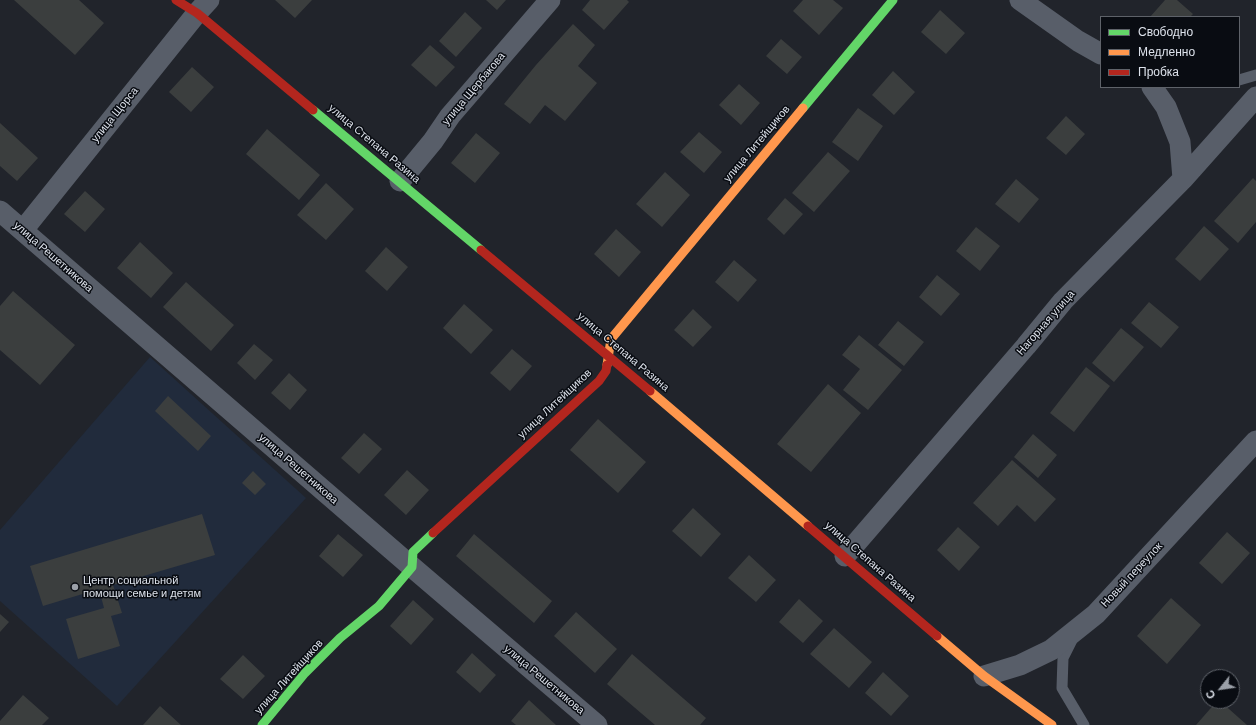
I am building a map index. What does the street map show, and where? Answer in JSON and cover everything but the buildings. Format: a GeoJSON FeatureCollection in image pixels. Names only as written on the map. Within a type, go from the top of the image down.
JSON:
{"type":"FeatureCollection","features":[{"type":"Feature","properties":{"kind":"street","name":"улица Степана Разина"},"geometry":{"type":"LineString","coordinates":[[176,0],[203,6],[400,181],[608,355],[984,676],[1052,725]]}},
{"type":"Feature","properties":{"kind":"street","name":"улица Щербакова"},"geometry":{"type":"LineString","coordinates":[[400,181],[433,141],[450,116],[550,0]]}},
{"type":"Feature","properties":{"kind":"street","name":"улица Литейщиков"},"geometry":{"type":"LineString","coordinates":[[270,721],[305,673],[340,638],[379,606],[412,567],[413,552],[598,381],[606,371],[611,339],[893,0]]}},
{"type":"Feature","properties":{"kind":"street"},"geometry":{"type":"LineString","coordinates":[[1020,0],[1078,41],[1100,53]]}},
{"type":"Feature","properties":{"kind":"street","name":"улица Щорса"},"geometry":{"type":"LineString","coordinates":[[23,230],[203,6]]}},
{"type":"Feature","properties":{"kind":"street"},"geometry":{"type":"LineString","coordinates":[[1153,88],[1166,108],[1180,142],[1183,179]]}},
{"type":"Feature","properties":{"kind":"street","name":"Нагорная улица"},"geometry":{"type":"LineString","coordinates":[[844,556],[1026,346],[1063,301],[1183,179],[1256,97]]}},
{"type":"Feature","properties":{"kind":"street","name":"улица Решетникова"},"geometry":{"type":"LineString","coordinates":[[0,211],[597,725]]}},
{"type":"Feature","properties":{"kind":"street","name":"Новый переулок"},"geometry":{"type":"LineString","coordinates":[[984,676],[1020,665],[1051,650],[1096,614],[1256,441]]}},
{"type":"Feature","properties":{"kind":"lane"},"geometry":{"type":"LineString","coordinates":[[1240,80],[1256,75]]}},
{"type":"Feature","properties":{"kind":"lane"},"geometry":{"type":"LineString","coordinates":[[1078,628],[1063,658],[1062,688],[1084,725]]}},
{"type":"Feature","properties":{"kind":"shaded area"},"geometry":{"type":"Polygon","coordinates":[[[150,357],[306,498],[117,706],[0,601],[0,530],[150,357]]]}},
{"type":"Feature","properties":{"kind":"traffic: fast"},"geometry":{"type":"LineString","coordinates":[[803,108],[893,0]]}},
{"type":"Feature","properties":{"kind":"traffic: fast"},"geometry":{"type":"LineString","coordinates":[[313,110],[481,250]]}},
{"type":"Feature","properties":{"kind":"traffic: fast"},"geometry":{"type":"LineString","coordinates":[[262,725],[305,673],[340,638],[379,606],[412,567],[413,552],[433,533]]}},
{"type":"Feature","properties":{"kind":"traffic: slow"},"geometry":{"type":"LineString","coordinates":[[607,365],[611,339],[803,108]]}},
{"type":"Feature","properties":{"kind":"traffic: slow"},"geometry":{"type":"LineString","coordinates":[[650,391],[808,526]]}},
{"type":"Feature","properties":{"kind":"traffic: slow"},"geometry":{"type":"LineString","coordinates":[[937,636],[984,676],[1052,725]]}},
{"type":"Feature","properties":{"kind":"traffic: jam"},"geometry":{"type":"LineString","coordinates":[[176,0],[197,13],[313,110]]}},
{"type":"Feature","properties":{"kind":"traffic: jam"},"geometry":{"type":"LineString","coordinates":[[481,250],[650,391]]}},
{"type":"Feature","properties":{"kind":"traffic: jam"},"geometry":{"type":"LineString","coordinates":[[433,533],[599,381],[606,371],[607,365]]}},
{"type":"Feature","properties":{"kind":"traffic: jam"},"geometry":{"type":"LineString","coordinates":[[808,526],[937,636]]}},
{"type":"Feature","properties":{"kind":"place","name":"Центр социальной помощи семье и детям"},"geometry":{"type":"Point","coordinates":[75,587]}}]}
